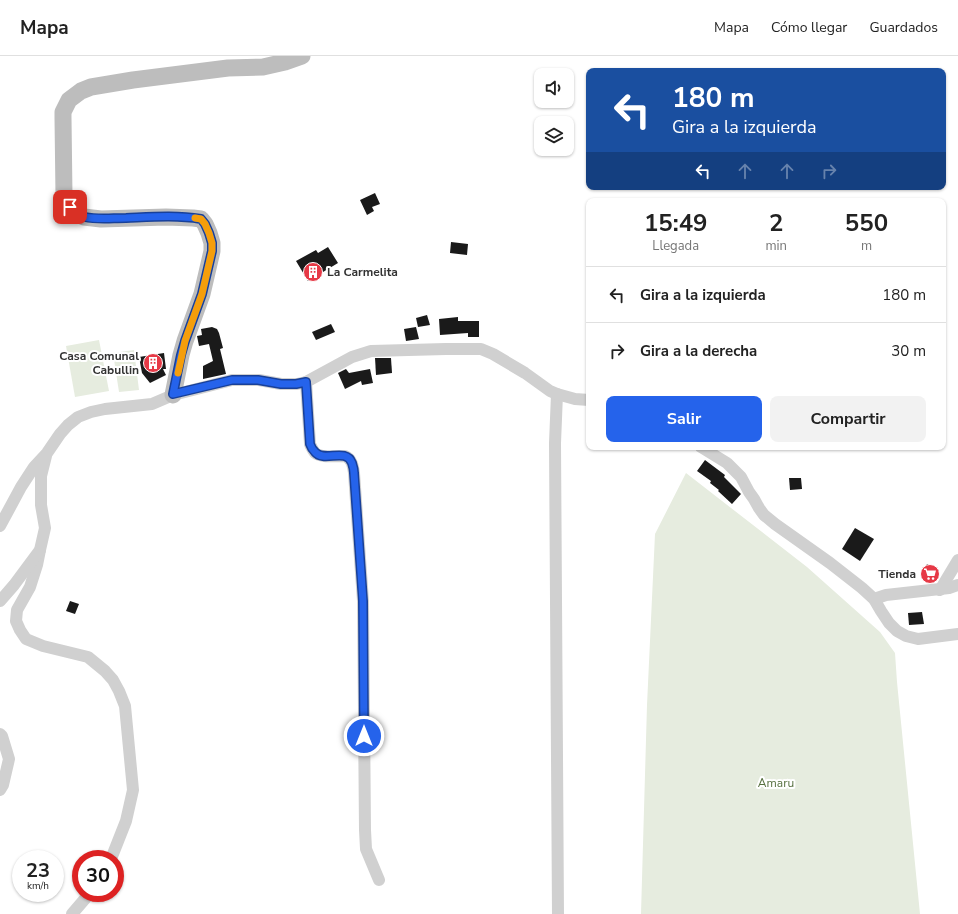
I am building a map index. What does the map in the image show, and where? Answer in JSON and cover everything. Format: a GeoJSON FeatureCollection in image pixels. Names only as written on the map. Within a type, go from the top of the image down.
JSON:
{"type":"FeatureCollection","features":[{"type":"Feature","properties":{"kind":"street"},"geometry":{"type":"LineString","coordinates":[[173,394],[185,341],[207,276],[212,251],[212,243],[209,233],[201,219],[166,217],[101,219],[84,217],[75,213],[64,196],[63,112],[69,100],[81,91],[90,87],[228,68],[263,66],[285,62],[302,56]]}},
{"type":"Feature","properties":{"kind":"street"},"geometry":{"type":"LineString","coordinates":[[0,526],[21,487],[34,467],[47,453],[68,425],[78,418],[91,412],[104,409],[152,404],[173,394],[232,380],[258,380],[281,384],[296,384],[306,382],[352,356],[371,351],[446,348],[481,349],[507,362],[550,391],[575,399],[586,400]]}},
{"type":"Feature","properties":{"kind":"street"},"geometry":{"type":"LineString","coordinates":[[306,382],[310,444],[313,450],[316,454],[320,455],[345,456],[352,464],[354,473],[363,601],[366,849],[379,880]]}},
{"type":"Feature","properties":{"kind":"street"},"geometry":{"type":"LineString","coordinates":[[557,394],[555,443],[558,914]]}},
{"type":"Feature","properties":{"kind":"street"},"geometry":{"type":"LineString","coordinates":[[706,450],[727,463],[741,477],[764,515],[830,563],[874,599],[889,623],[897,631],[906,636],[918,639],[958,634]]}},
{"type":"Feature","properties":{"kind":"street"},"geometry":{"type":"LineString","coordinates":[[47,453],[41,476],[41,505],[45,528],[37,565],[30,587],[17,610],[16,621],[26,639],[42,646],[88,657],[105,671],[113,680],[119,691],[125,706],[133,790],[126,821],[115,850]]}},
{"type":"Feature","properties":{"kind":"street"},"geometry":{"type":"LineString","coordinates":[[0,601],[40,550]]}},
{"type":"Feature","properties":{"kind":"street"},"geometry":{"type":"LineString","coordinates":[[940,590],[958,560]]}},
{"type":"Feature","properties":{"kind":"street"},"geometry":{"type":"LineString","coordinates":[[874,599],[886,595],[940,590],[958,585]]}},
{"type":"Feature","properties":{"kind":"street"},"geometry":{"type":"LineString","coordinates":[[0,734],[2,736],[8,759],[0,790]]}},
{"type":"Feature","properties":{"kind":"street"},"geometry":{"type":"LineString","coordinates":[[72,914],[82,902]]}},
{"type":"Feature","properties":{"kind":"green space"},"geometry":{"type":"Polygon","coordinates":[[[99,340],[109,391],[75,397],[66,346],[99,340]]]}},
{"type":"Feature","properties":{"kind":"green space"},"geometry":{"type":"Polygon","coordinates":[[[134,350],[139,390],[119,392],[113,353],[134,350]]]}},
{"type":"Feature","properties":{"kind":"green space","name":"Amaru"},"geometry":{"type":"Polygon","coordinates":[[[686,473],[807,567],[880,632],[895,653],[920,914],[641,914],[647,705],[655,534],[686,473]]]}},
{"type":"Feature","properties":{"kind":"building"},"geometry":{"type":"Polygon","coordinates":[[[375,193],[380,204],[372,207],[374,211],[367,215],[360,200],[375,193]]]}},
{"type":"Feature","properties":{"kind":"building"},"geometry":{"type":"Polygon","coordinates":[[[451,242],[468,244],[467,255],[450,253],[451,242]]]}},
{"type":"Feature","properties":{"kind":"building","name":"La Carmelita"},"geometry":{"type":"Polygon","coordinates":[[[328,247],[338,263],[308,281],[296,261],[316,250],[318,253],[328,247]]]}},
{"type":"Feature","properties":{"kind":"building"},"geometry":{"type":"Polygon","coordinates":[[[427,315],[430,325],[418,327],[416,318],[427,315]]]}},
{"type":"Feature","properties":{"kind":"building"},"geometry":{"type":"Polygon","coordinates":[[[458,317],[458,321],[479,321],[479,337],[468,337],[468,333],[440,335],[439,319],[458,317]]]}},
{"type":"Feature","properties":{"kind":"building"},"geometry":{"type":"Polygon","coordinates":[[[331,324],[335,332],[316,340],[312,332],[331,324]]]}},
{"type":"Feature","properties":{"kind":"building"},"geometry":{"type":"Polygon","coordinates":[[[212,327],[217,329],[219,333],[223,348],[220,349],[226,374],[203,379],[203,366],[213,361],[209,344],[199,346],[197,336],[202,335],[201,329],[212,327]]]}},
{"type":"Feature","properties":{"kind":"building"},"geometry":{"type":"Polygon","coordinates":[[[416,327],[419,339],[406,341],[404,329],[416,327]]]}},
{"type":"Feature","properties":{"kind":"building","name":"Casa Comunal Cabullin"},"geometry":{"type":"Polygon","coordinates":[[[164,353],[166,369],[163,369],[166,375],[150,383],[142,373],[139,357],[164,353]]]}},
{"type":"Feature","properties":{"kind":"building"},"geometry":{"type":"Polygon","coordinates":[[[375,358],[391,358],[392,373],[376,375],[375,358]]]}},
{"type":"Feature","properties":{"kind":"building"},"geometry":{"type":"Polygon","coordinates":[[[346,369],[349,373],[370,369],[373,383],[362,385],[361,381],[345,389],[338,373],[346,369]]]}},
{"type":"Feature","properties":{"kind":"building"},"geometry":{"type":"Polygon","coordinates":[[[705,460],[725,475],[724,477],[741,494],[732,504],[710,483],[711,481],[697,471],[705,460]]]}},
{"type":"Feature","properties":{"kind":"building"},"geometry":{"type":"Polygon","coordinates":[[[789,478],[801,478],[802,489],[790,490],[789,478]]]}},
{"type":"Feature","properties":{"kind":"building"},"geometry":{"type":"Polygon","coordinates":[[[855,528],[874,539],[860,561],[842,549],[855,528]]]}},
{"type":"Feature","properties":{"kind":"building"},"geometry":{"type":"Polygon","coordinates":[[[927,564],[939,570],[934,581],[922,575],[927,564]]]}},
{"type":"Feature","properties":{"kind":"building"},"geometry":{"type":"Polygon","coordinates":[[[70,601],[79,604],[75,614],[66,611],[70,601]]]}},
{"type":"Feature","properties":{"kind":"building"},"geometry":{"type":"Polygon","coordinates":[[[922,612],[924,624],[909,625],[908,613],[922,612]]]}},
{"type":"Feature","properties":{"kind":"slow traffic"},"geometry":{"type":"LineString","coordinates":[[178,373],[181,355],[202,294],[212,251],[212,243],[205,224],[201,219],[195,218]]}},
{"type":"Feature","properties":{"kind":"place","name":"La Carmelita"},"geometry":{"type":"Point","coordinates":[313,272]}},
{"type":"Feature","properties":{"kind":"place","name":"Casa Comunal Cabullin"},"geometry":{"type":"Point","coordinates":[153,363]}},
{"type":"Feature","properties":{"kind":"place","name":"Tienda"},"geometry":{"type":"Point","coordinates":[930,574]}},
{"type":"Feature","properties":{"kind":"route"},"geometry":{"type":"LineString","coordinates":[[70,207],[75,213],[84,217],[101,219],[166,217],[201,219],[209,233],[212,243],[212,251],[202,294],[181,355],[173,394],[232,380],[258,380],[281,384],[306,382],[310,444],[313,450],[316,454],[327,456],[345,456],[350,460],[354,473],[363,601],[364,736]]}}]}
